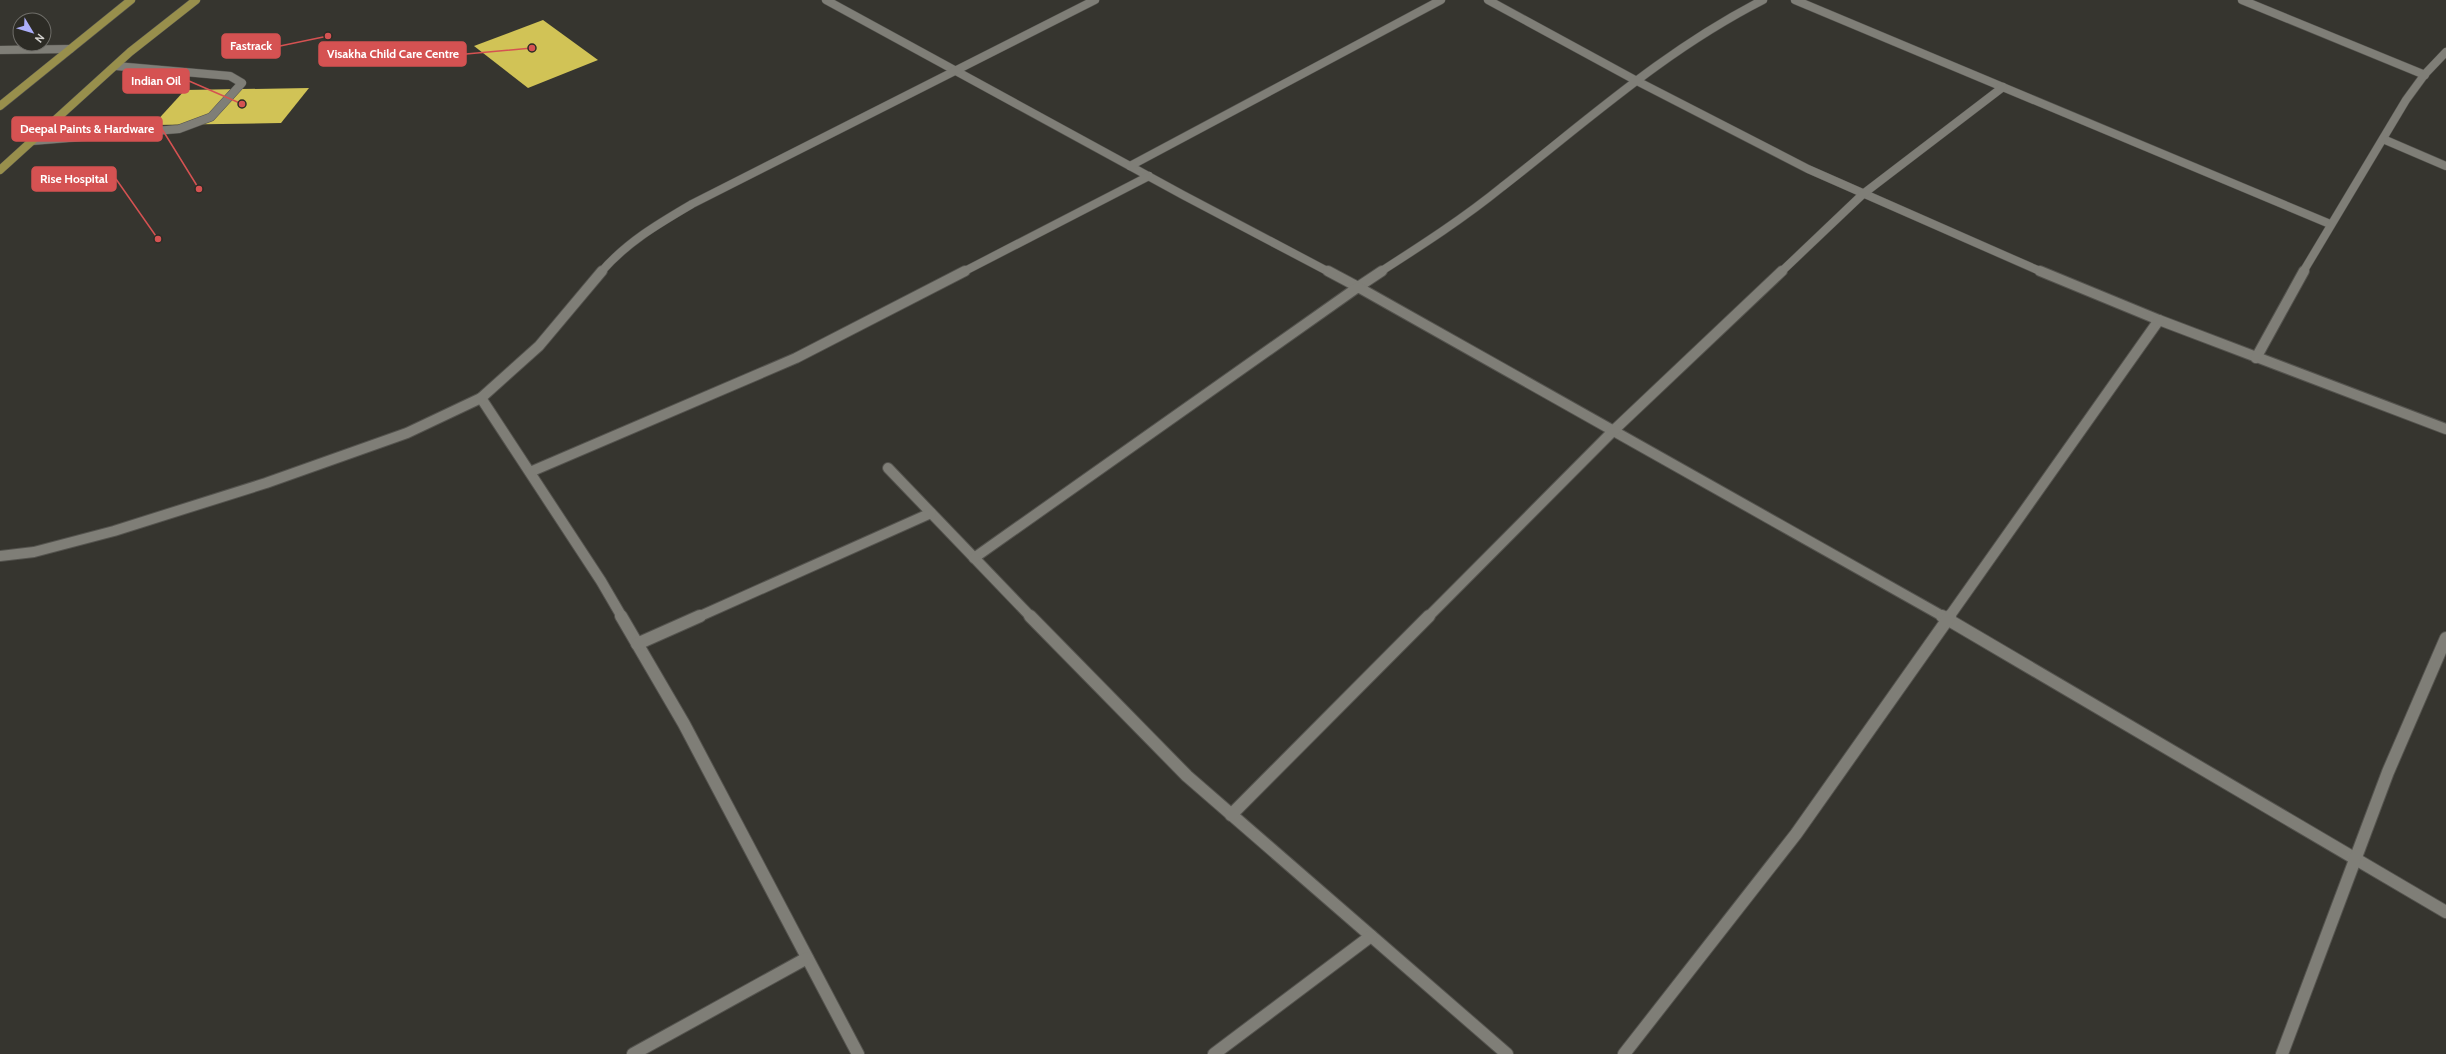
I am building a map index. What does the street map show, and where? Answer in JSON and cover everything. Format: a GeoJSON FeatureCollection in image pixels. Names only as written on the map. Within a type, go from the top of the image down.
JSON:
{"type":"FeatureCollection","features":[{"type":"Feature","properties":{"kind":"main road"},"geometry":{"type":"LineString","coordinates":[[0,106],[131,0]]}},
{"type":"Feature","properties":{"kind":"main road"},"geometry":{"type":"LineString","coordinates":[[0,170],[116,66],[196,0]]}},
{"type":"Feature","properties":{"kind":"street"},"geometry":{"type":"LineString","coordinates":[[826,0],[1130,166],[1358,287],[1948,619],[2356,857],[2446,912]]}},
{"type":"Feature","properties":{"kind":"street"},"geometry":{"type":"LineString","coordinates":[[0,556],[34,552],[114,531],[266,483],[407,433],[481,398],[539,346],[618,252],[649,229],[692,204],[958,71],[1024,34],[1095,0]]}},
{"type":"Feature","properties":{"kind":"street"},"geometry":{"type":"LineString","coordinates":[[1130,166],[1441,0]]}},
{"type":"Feature","properties":{"kind":"street"},"geometry":{"type":"LineString","coordinates":[[1488,0],[1635,80],[1808,169],[1863,194],[1989,250],[2159,320],[2446,429]]}},
{"type":"Feature","properties":{"kind":"street"},"geometry":{"type":"LineString","coordinates":[[974,558],[1358,287],[1501,189],[1635,80],[1691,40],[1733,14],[1763,0]]}},
{"type":"Feature","properties":{"kind":"street"},"geometry":{"type":"LineString","coordinates":[[1795,0],[2330,224]]}},
{"type":"Feature","properties":{"kind":"street"},"geometry":{"type":"LineString","coordinates":[[2242,0],[2425,76]]}},
{"type":"Feature","properties":{"kind":"street"},"geometry":{"type":"LineString","coordinates":[[0,50],[70,49]]}},
{"type":"Feature","properties":{"kind":"street"},"geometry":{"type":"LineString","coordinates":[[2256,358],[2330,224],[2383,139],[2425,76],[2434,63],[2446,52]]}},
{"type":"Feature","properties":{"kind":"street"},"geometry":{"type":"LineString","coordinates":[[32,141],[179,129],[211,116],[242,83],[230,76],[116,66]]}},
{"type":"Feature","properties":{"kind":"street"},"geometry":{"type":"LineString","coordinates":[[1231,815],[1613,431],[1863,194],[2003,87]]}},
{"type":"Feature","properties":{"kind":"street"},"geometry":{"type":"LineString","coordinates":[[2383,139],[2446,166]]}},
{"type":"Feature","properties":{"kind":"street"},"geometry":{"type":"LineString","coordinates":[[530,472],[796,358],[1149,176]]}},
{"type":"Feature","properties":{"kind":"street"},"geometry":{"type":"LineString","coordinates":[[1624,1054],[1796,834],[2159,320]]}},
{"type":"Feature","properties":{"kind":"street"},"geometry":{"type":"LineString","coordinates":[[481,398],[601,581],[684,724],[858,1054]]}},
{"type":"Feature","properties":{"kind":"street"},"geometry":{"type":"LineString","coordinates":[[888,468],[1102,691],[1187,776],[1507,1054]]}},
{"type":"Feature","properties":{"kind":"street"},"geometry":{"type":"LineString","coordinates":[[637,644],[931,513]]}},
{"type":"Feature","properties":{"kind":"street"},"geometry":{"type":"LineString","coordinates":[[2282,1054],[2388,772],[2446,638]]}},
{"type":"Feature","properties":{"kind":"street"},"geometry":{"type":"LineString","coordinates":[[1214,1054],[1371,936]]}},
{"type":"Feature","properties":{"kind":"street"},"geometry":{"type":"LineString","coordinates":[[633,1054],[807,958]]}},
{"type":"Feature","properties":{"kind":"building"},"geometry":{"type":"Polygon","coordinates":[[[543,20],[598,60],[528,88],[474,46],[543,20]]]}},
{"type":"Feature","properties":{"kind":"building"},"geometry":{"type":"Polygon","coordinates":[[[309,88],[281,123],[153,125],[185,90],[309,88]]]}},
{"type":"Feature","properties":{"kind":"place","name":"Fastrack"},"geometry":{"type":"Point","coordinates":[328,36]}},
{"type":"Feature","properties":{"kind":"place","name":"Visakha Child Care Centre"},"geometry":{"type":"Point","coordinates":[532,48]}},
{"type":"Feature","properties":{"kind":"place","name":"Indian Oil"},"geometry":{"type":"Point","coordinates":[242,104]}},
{"type":"Feature","properties":{"kind":"place","name":"Deepal Paints & Hardware"},"geometry":{"type":"Point","coordinates":[199,189]}},
{"type":"Feature","properties":{"kind":"place","name":"Rise Hospital"},"geometry":{"type":"Point","coordinates":[158,239]}}]}
